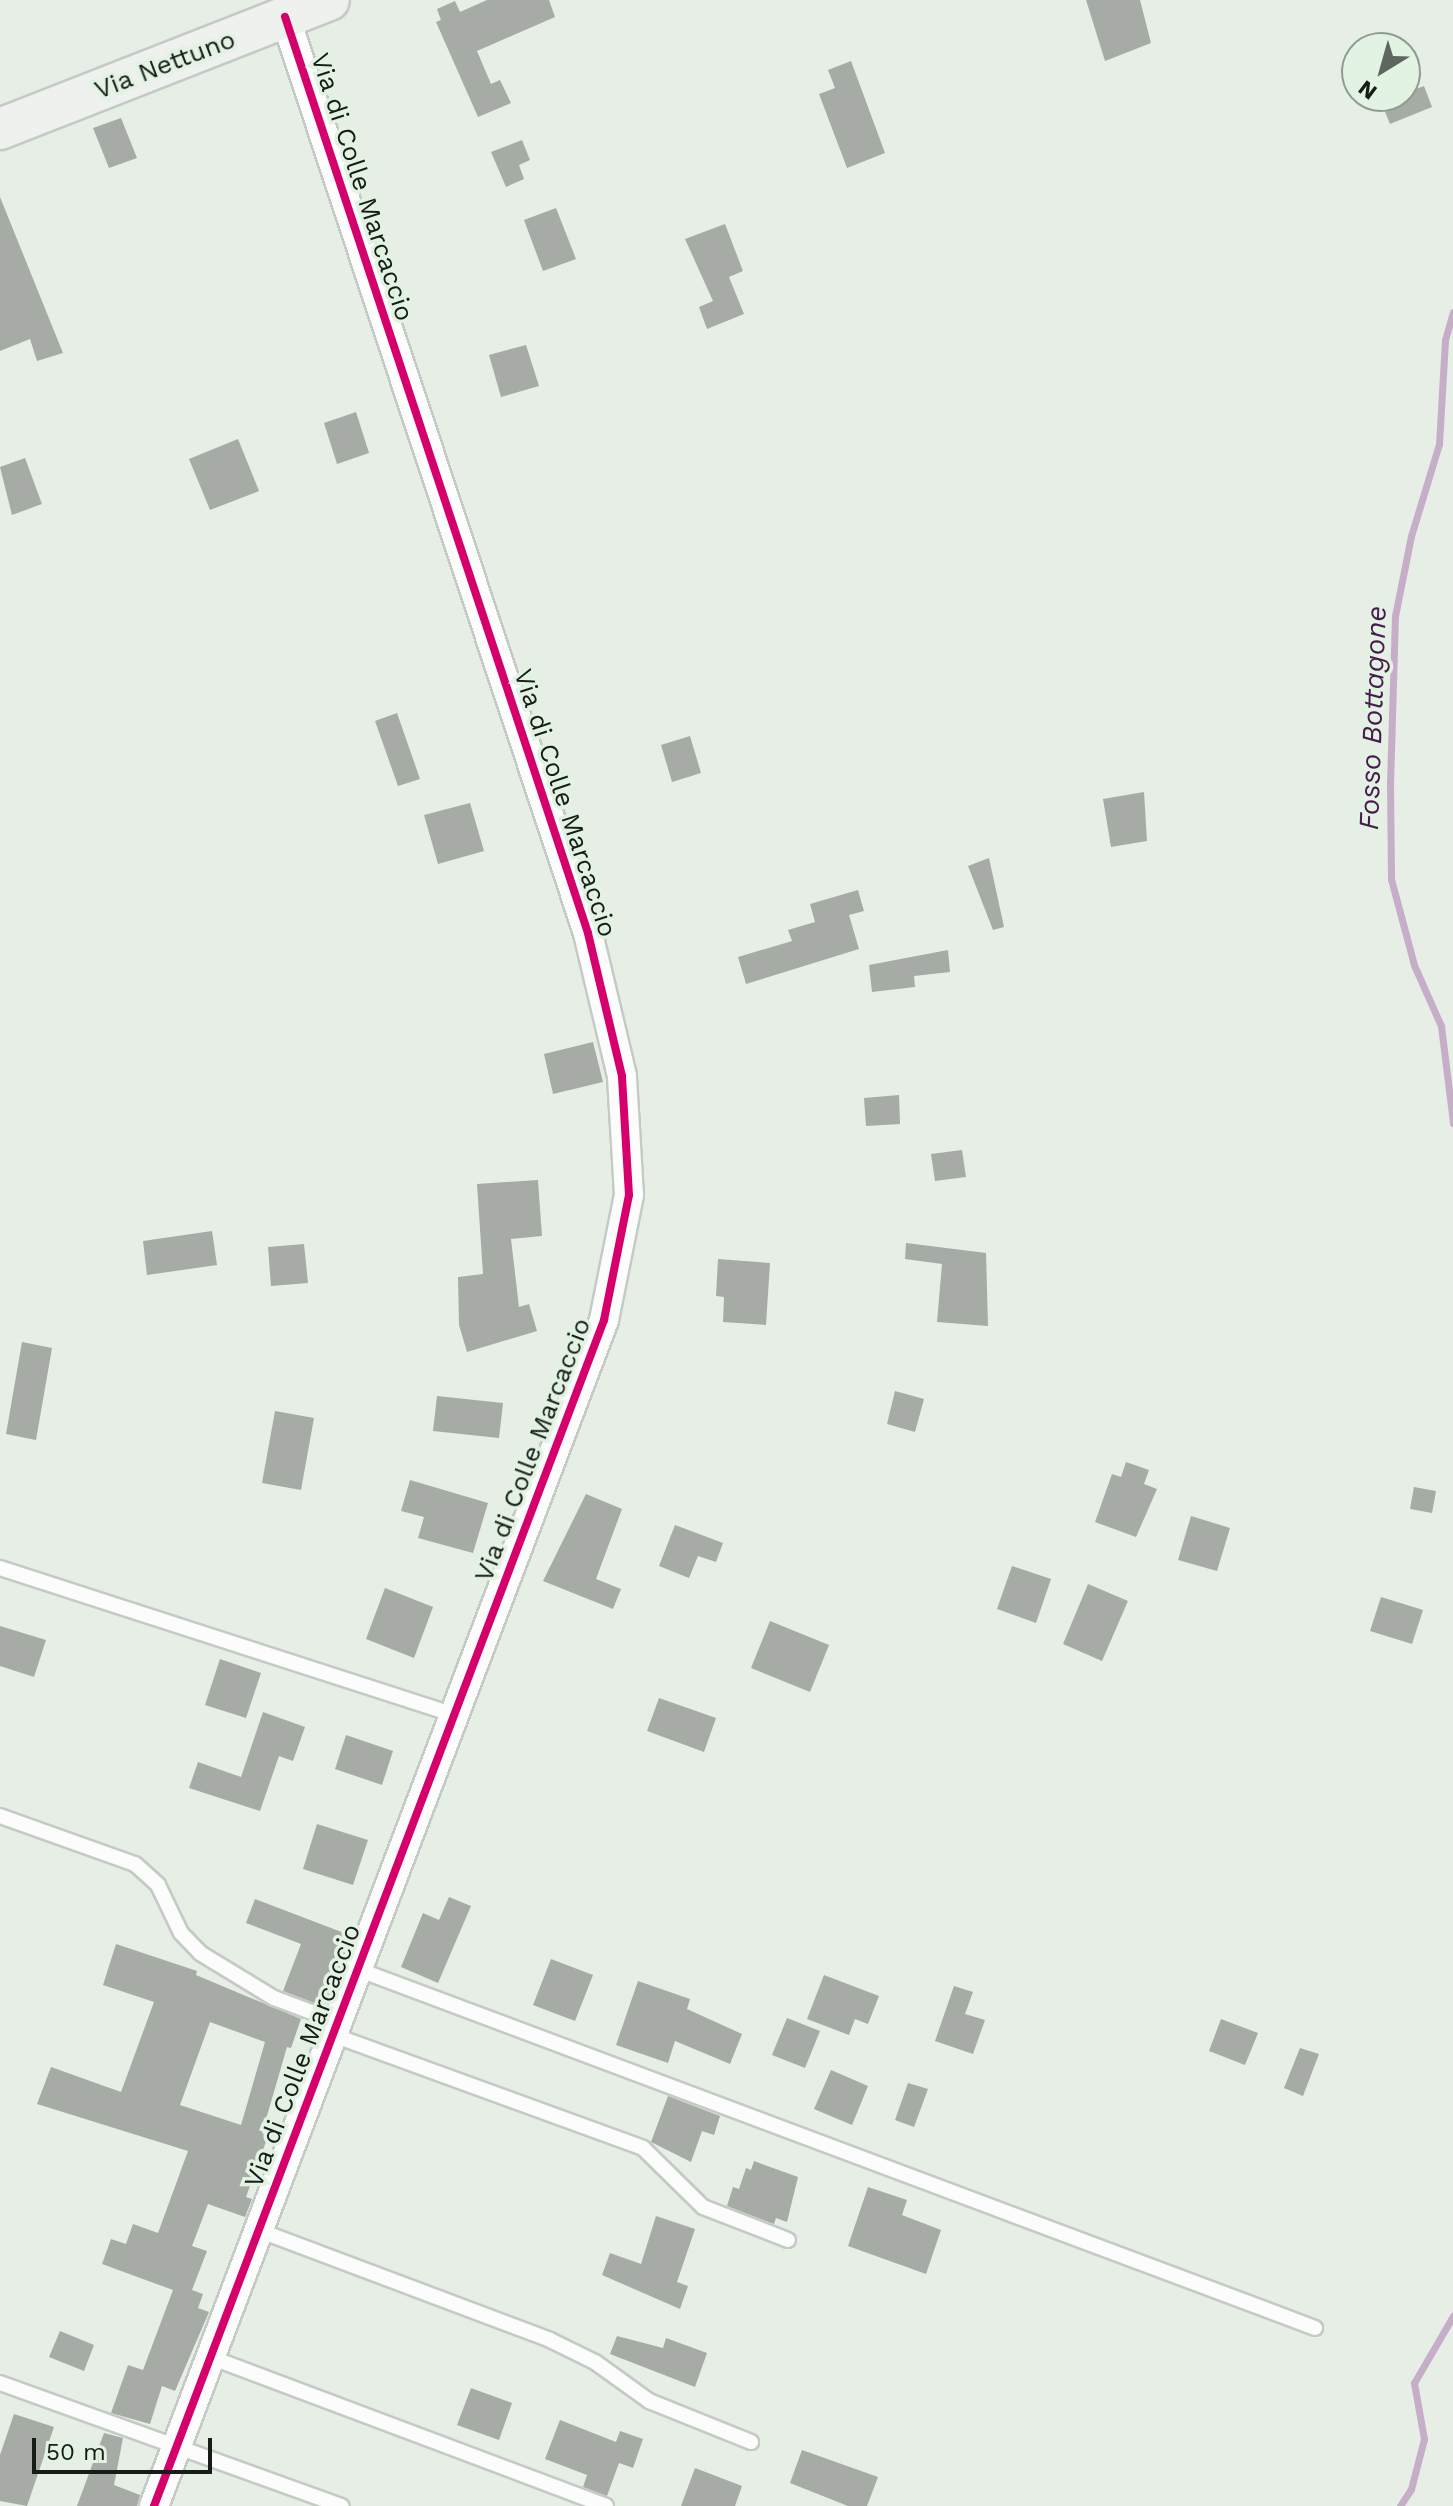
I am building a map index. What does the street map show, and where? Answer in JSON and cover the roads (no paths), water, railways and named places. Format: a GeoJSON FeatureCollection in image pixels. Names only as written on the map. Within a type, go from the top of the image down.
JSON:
{"type":"FeatureCollection","features":[{"type":"Feature","properties":{"kind":"main road","name":"Via Nettuno"},"geometry":{"type":"LineString","coordinates":[[0,129],[329,0]]}},
{"type":"Feature","properties":{"kind":"street","name":"Via di Colle Marcaccio"},"geometry":{"type":"LineString","coordinates":[[154,2506],[613,1292],[628,1215],[629,1127],[612,1026],[574,889],[285,17]]}},
{"type":"Feature","properties":{"kind":"lane"},"geometry":{"type":"LineString","coordinates":[[0,1568],[455,1715]]}},
{"type":"Feature","properties":{"kind":"lane"},"geometry":{"type":"LineString","coordinates":[[0,1816],[135,1864],[158,1885],[181,1933],[209,1961],[274,1998],[335,2028],[643,2148],[703,2207],[788,2240]]}},
{"type":"Feature","properties":{"kind":"lane"},"geometry":{"type":"LineString","coordinates":[[357,1969],[1315,2328]]}},
{"type":"Feature","properties":{"kind":"lane"},"geometry":{"type":"LineString","coordinates":[[258,2230],[550,2340],[595,2362],[649,2401],[751,2442]]}},
{"type":"Feature","properties":{"kind":"lane"},"geometry":{"type":"LineString","coordinates":[[210,2357],[606,2506]]}},
{"type":"Feature","properties":{"kind":"lane"},"geometry":{"type":"LineString","coordinates":[[0,2383],[341,2506]]}},
{"type":"Feature","properties":{"kind":"waterway","name":"Fosso Bottagone"},"geometry":{"type":"LineString","coordinates":[[1453,312],[1445,340],[1439,444],[1411,536],[1395,616],[1390,782],[1391,879],[1414,965],[1441,1026],[1453,1123]]}},
{"type":"Feature","properties":{"kind":"waterway","name":"Fosso Bottagone"},"geometry":{"type":"LineString","coordinates":[[1400,2506],[1411,2489],[1424,2439],[1414,2383],[1453,2316]]}}]}
